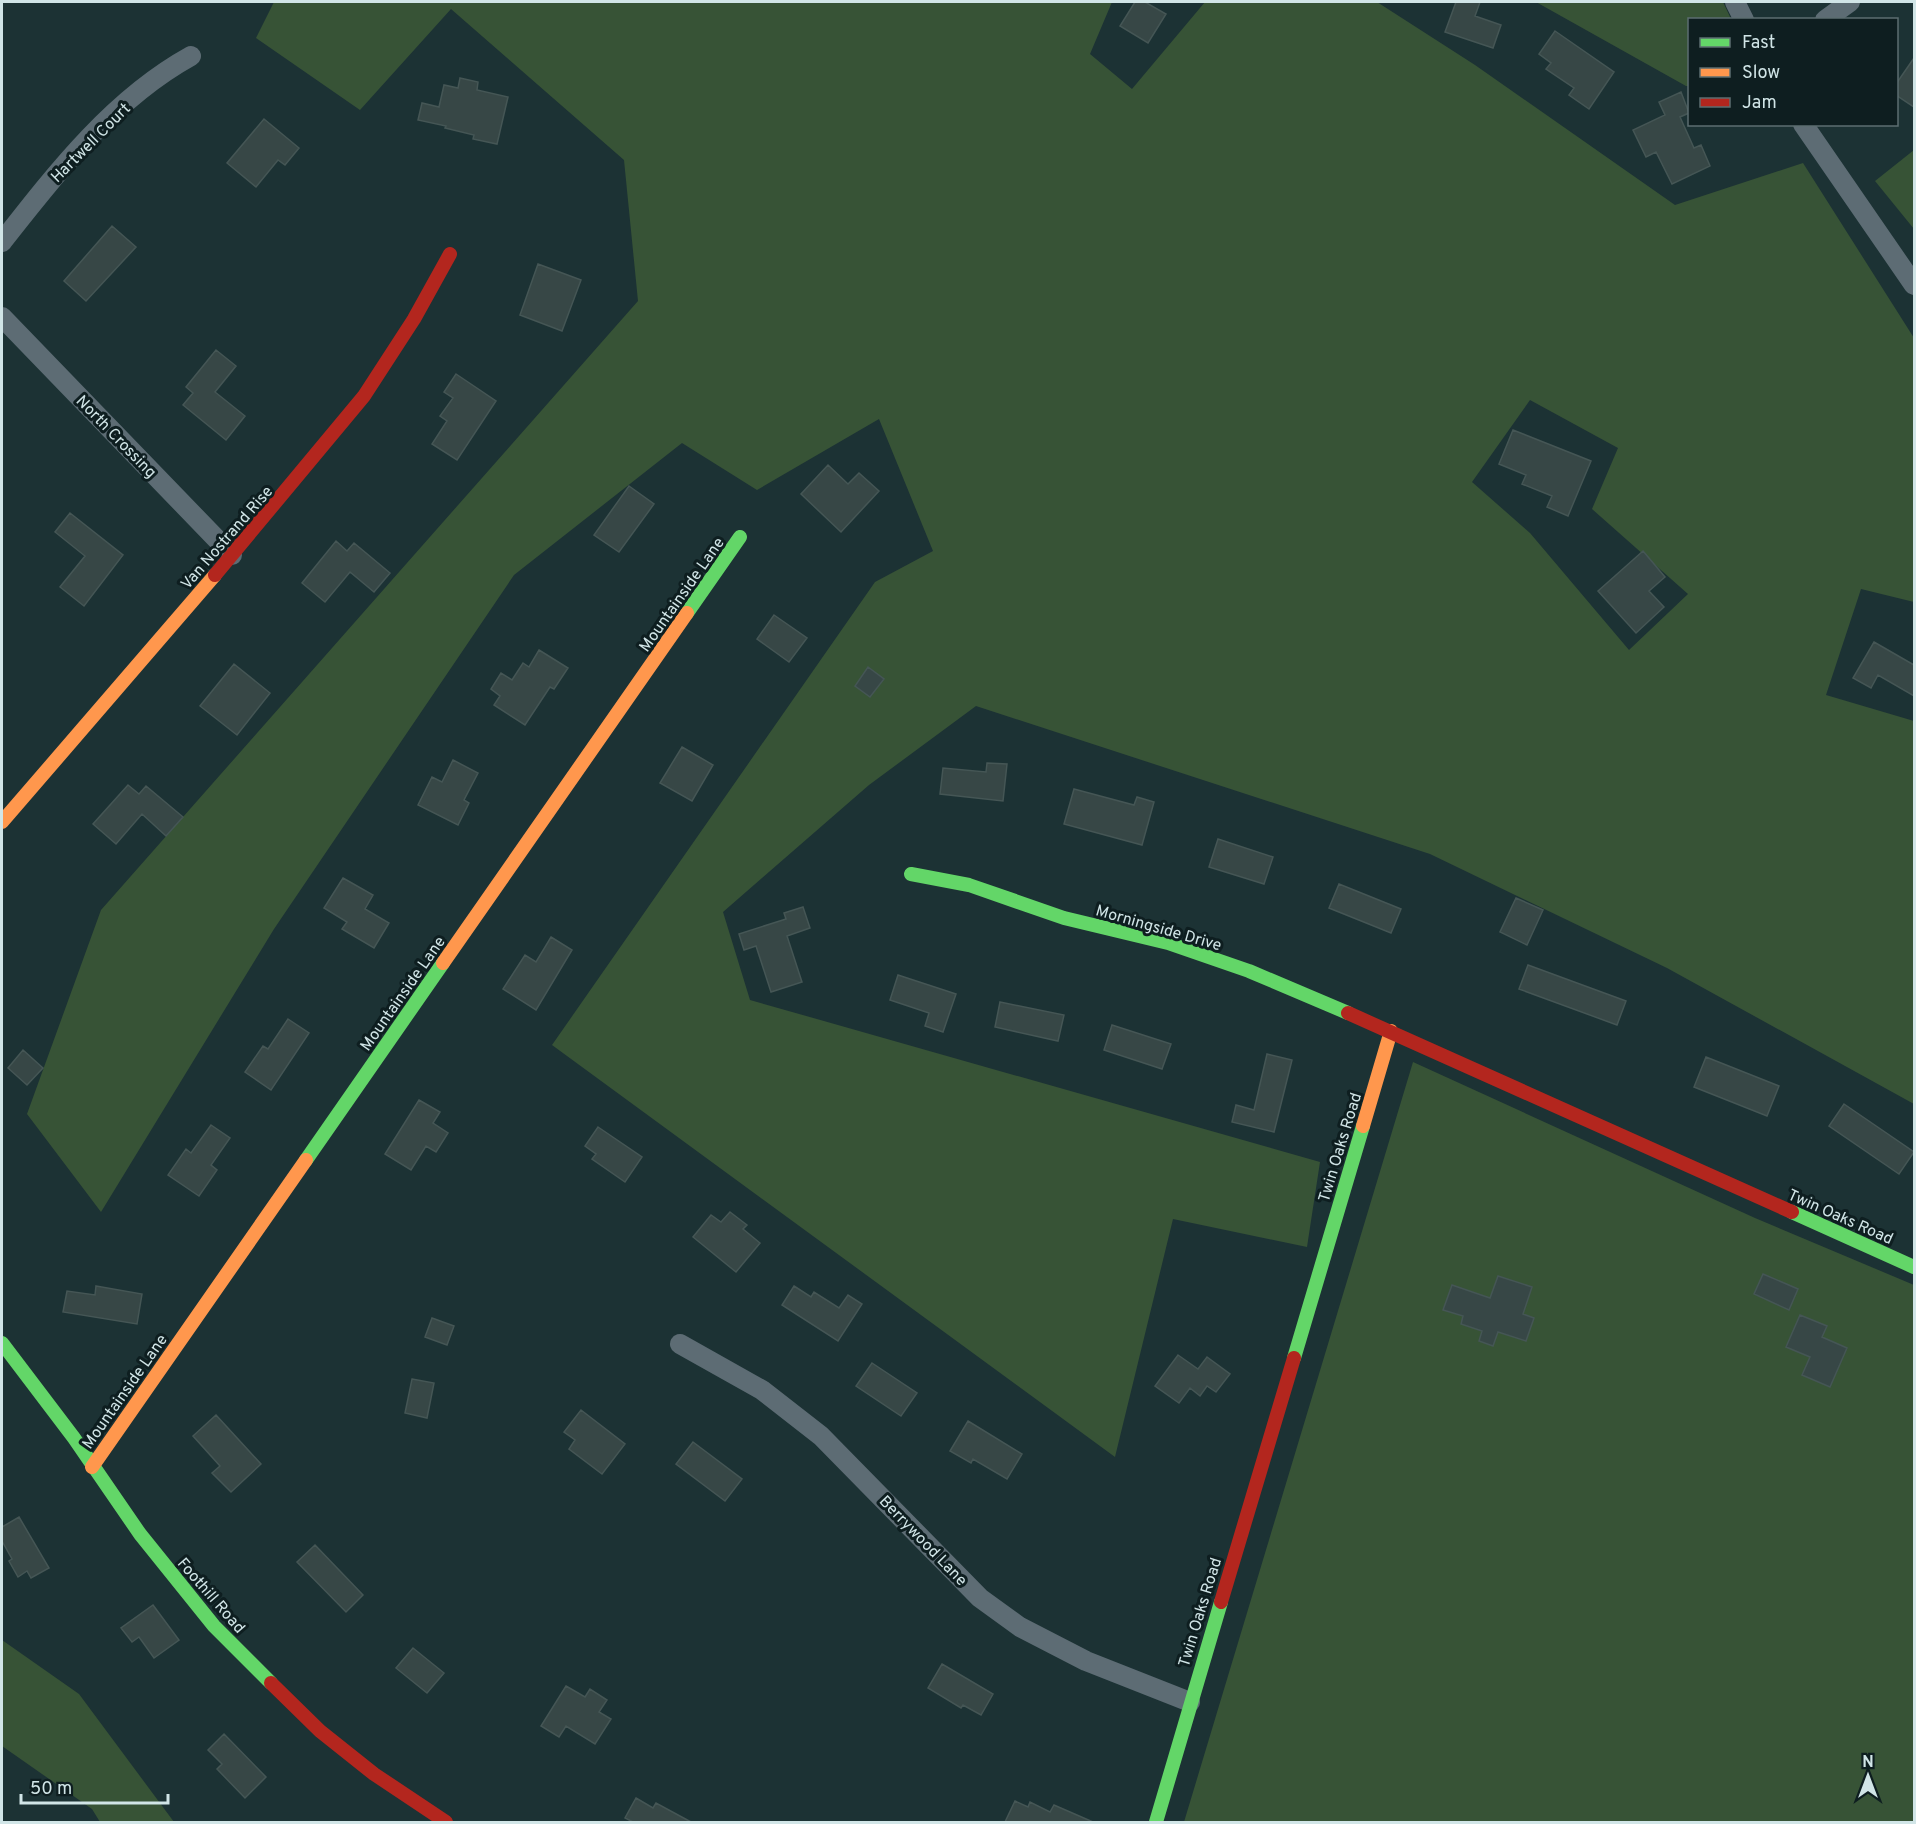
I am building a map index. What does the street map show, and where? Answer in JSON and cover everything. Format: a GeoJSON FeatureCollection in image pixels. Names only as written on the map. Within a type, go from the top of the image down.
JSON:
{"type":"FeatureCollection","features":[{"type":"Feature","properties":{"kind":"street"},"geometry":{"type":"LineString","coordinates":[[1735,2],[1743,18]]}},
{"type":"Feature","properties":{"kind":"street"},"geometry":{"type":"LineString","coordinates":[[1829,18],[1850,2]]}},
{"type":"Feature","properties":{"kind":"street","name":"Hartwell Court"},"geometry":{"type":"LineString","coordinates":[[2,242],[67,159],[158,74],[191,56]]}},
{"type":"Feature","properties":{"kind":"street"},"geometry":{"type":"LineString","coordinates":[[1804,126],[1914,285]]}},
{"type":"Feature","properties":{"kind":"street","name":"Van Nostrand Rise"},"geometry":{"type":"LineString","coordinates":[[2,822],[282,498],[364,396],[414,319],[450,254]]}},
{"type":"Feature","properties":{"kind":"street","name":"North Crossing"},"geometry":{"type":"LineString","coordinates":[[2,317],[232,555]]}},
{"type":"Feature","properties":{"kind":"street","name":"Mountainside Lane"},"geometry":{"type":"LineString","coordinates":[[92,1467],[741,537]]}},
{"type":"Feature","properties":{"kind":"street","name":"Morningside Drive"},"geometry":{"type":"LineString","coordinates":[[911,874],[969,885],[1064,918],[1168,943],[1249,971],[1391,1031]]}},
{"type":"Feature","properties":{"kind":"street","name":"Twin Oaks Road"},"geometry":{"type":"LineString","coordinates":[[1156,1822],[1391,1031],[1914,1267]]}},
{"type":"Feature","properties":{"kind":"street","name":"Foothill Road"},"geometry":{"type":"LineString","coordinates":[[2,1343],[74,1438],[140,1534],[214,1626],[320,1731],[374,1774],[446,1822]]}},
{"type":"Feature","properties":{"kind":"street","name":"Berrywood Lane"},"geometry":{"type":"LineString","coordinates":[[680,1344],[762,1390],[820,1436],[980,1598],[1020,1628],[1086,1661],[1190,1702]]}},
{"type":"Feature","properties":{"kind":"green space"},"geometry":{"type":"Polygon","coordinates":[[[274,2],[1112,2],[1090,54],[1132,89],[1205,2],[1377,2],[1475,65],[1675,205],[1803,163],[1914,338],[1914,602],[1861,589],[1826,695],[1914,721],[1914,1104],[1667,968],[1430,854],[976,706],[869,785],[723,912],[750,1000],[1320,1162],[1307,1247],[1173,1219],[1115,1457],[552,1045],[875,582],[933,551],[879,419],[757,490],[682,443],[514,575],[274,929],[101,1212],[27,1114],[101,910],[638,301],[624,160],[451,9],[360,110],[256,38],[274,2]],[[1530,400],[1472,482],[1530,533],[1629,650],[1688,594],[1592,509],[1618,448],[1530,400]]]}},
{"type":"Feature","properties":{"kind":"green space"},"geometry":{"type":"Polygon","coordinates":[[[1536,2],[1723,2],[1731,18],[1688,18],[1688,86],[1536,2]]]}},
{"type":"Feature","properties":{"kind":"green space"},"geometry":{"type":"Polygon","coordinates":[[[1914,150],[1914,229],[1875,181],[1914,150]]]}},
{"type":"Feature","properties":{"kind":"green space"},"geometry":{"type":"Polygon","coordinates":[[[1413,1062],[1755,1218],[1914,1285],[1914,1822],[1184,1822],[1413,1062]]]}},
{"type":"Feature","properties":{"kind":"green space"},"geometry":{"type":"Polygon","coordinates":[[[2,1640],[79,1694],[174,1822],[100,1822],[92,1809],[2,1746],[2,1640]]]}},
{"type":"Feature","properties":{"kind":"building"},"geometry":{"type":"Polygon","coordinates":[[[1135,2],[1145,2],[1166,14],[1148,43],[1120,26],[1135,2]]]}},
{"type":"Feature","properties":{"kind":"building"},"geometry":{"type":"Polygon","coordinates":[[[1456,2],[1480,2],[1475,16],[1501,25],[1493,48],[1445,32],[1456,2]]]}},
{"type":"Feature","properties":{"kind":"building"},"geometry":{"type":"Polygon","coordinates":[[[1555,31],[1614,72],[1589,109],[1569,95],[1574,88],[1546,69],[1551,63],[1539,54],[1555,31]]]}},
{"type":"Feature","properties":{"kind":"building"},"geometry":{"type":"Polygon","coordinates":[[[1914,58],[1914,107],[1898,96],[1898,81],[1914,58]]]}},
{"type":"Feature","properties":{"kind":"building"},"geometry":{"type":"Polygon","coordinates":[[[460,78],[478,82],[477,90],[508,97],[497,144],[473,139],[474,135],[445,128],[446,126],[418,120],[422,103],[439,107],[444,85],[458,88],[460,78]]]}},
{"type":"Feature","properties":{"kind":"building"},"geometry":{"type":"Polygon","coordinates":[[[1681,92],[1688,113],[1680,117],[1694,148],[1701,145],[1710,166],[1672,184],[1656,152],[1646,157],[1633,130],[1665,115],[1659,102],[1681,92]]]}},
{"type":"Feature","properties":{"kind":"building"},"geometry":{"type":"Polygon","coordinates":[[[264,119],[299,148],[285,165],[278,160],[256,187],[227,163],[264,119]]]}},
{"type":"Feature","properties":{"kind":"building"},"geometry":{"type":"Polygon","coordinates":[[[112,226],[136,247],[86,301],[64,281],[112,226]]]}},
{"type":"Feature","properties":{"kind":"building"},"geometry":{"type":"Polygon","coordinates":[[[538,264],[581,280],[562,331],[520,315],[538,264]]]}},
{"type":"Feature","properties":{"kind":"building"},"geometry":{"type":"Polygon","coordinates":[[[216,350],[236,366],[215,392],[245,416],[226,440],[183,405],[193,393],[186,387],[216,350]]]}},
{"type":"Feature","properties":{"kind":"building"},"geometry":{"type":"Polygon","coordinates":[[[456,374],[496,401],[457,460],[432,444],[447,421],[440,416],[453,398],[444,392],[456,374]]]}},
{"type":"Feature","properties":{"kind":"building"},"geometry":{"type":"Polygon","coordinates":[[[1513,430],[1591,461],[1568,516],[1547,507],[1552,496],[1522,484],[1526,475],[1499,464],[1513,430]]]}},
{"type":"Feature","properties":{"kind":"building"},"geometry":{"type":"Polygon","coordinates":[[[828,465],[848,484],[859,473],[879,491],[841,532],[801,494],[828,465]]]}},
{"type":"Feature","properties":{"kind":"building"},"geometry":{"type":"Polygon","coordinates":[[[629,486],[654,504],[619,552],[594,535],[629,486]]]}},
{"type":"Feature","properties":{"kind":"building"},"geometry":{"type":"Polygon","coordinates":[[[70,513],[123,555],[84,606],[60,587],[85,556],[55,532],[70,513]]]}},
{"type":"Feature","properties":{"kind":"building"},"geometry":{"type":"Polygon","coordinates":[[[336,541],[347,551],[354,543],[390,573],[374,592],[350,572],[325,602],[302,583],[336,541]]]}},
{"type":"Feature","properties":{"kind":"building"},"geometry":{"type":"Polygon","coordinates":[[[1643,551],[1665,577],[1649,591],[1664,607],[1636,633],[1598,591],[1643,551]]]}},
{"type":"Feature","properties":{"kind":"building"},"geometry":{"type":"Polygon","coordinates":[[[774,615],[807,638],[789,662],[757,639],[774,615]]]}},
{"type":"Feature","properties":{"kind":"building"},"geometry":{"type":"Polygon","coordinates":[[[1874,642],[1914,665],[1914,696],[1878,675],[1871,688],[1853,678],[1874,642]]]}},
{"type":"Feature","properties":{"kind":"building"},"geometry":{"type":"Polygon","coordinates":[[[539,650],[568,668],[554,689],[550,687],[525,725],[494,705],[500,696],[491,689],[501,673],[512,680],[523,663],[529,667],[539,650]]]}},
{"type":"Feature","properties":{"kind":"building"},"geometry":{"type":"Polygon","coordinates":[[[234,664],[270,693],[237,735],[200,706],[234,664]]]}},
{"type":"Feature","properties":{"kind":"building"},"geometry":{"type":"Polygon","coordinates":[[[868,667],[884,679],[870,697],[855,686],[868,667]]]}},
{"type":"Feature","properties":{"kind":"building"},"geometry":{"type":"Polygon","coordinates":[[[682,747],[713,765],[692,801],[660,783],[682,747]]]}},
{"type":"Feature","properties":{"kind":"building"},"geometry":{"type":"Polygon","coordinates":[[[453,760],[478,773],[464,800],[469,803],[458,825],[418,805],[432,777],[442,782],[453,760]]]}},
{"type":"Feature","properties":{"kind":"building"},"geometry":{"type":"Polygon","coordinates":[[[987,763],[1007,764],[1003,801],[940,794],[943,768],[986,772],[987,763]]]}},
{"type":"Feature","properties":{"kind":"building"},"geometry":{"type":"Polygon","coordinates":[[[128,785],[139,794],[146,786],[183,817],[166,836],[142,814],[116,844],[93,824],[128,785]]]}},
{"type":"Feature","properties":{"kind":"building"},"geometry":{"type":"Polygon","coordinates":[[[1074,789],[1134,805],[1137,797],[1154,802],[1142,845],[1064,824],[1074,789]]]}},
{"type":"Feature","properties":{"kind":"building"},"geometry":{"type":"Polygon","coordinates":[[[1218,839],[1273,857],[1264,884],[1209,867],[1218,839]]]}},
{"type":"Feature","properties":{"kind":"building"},"geometry":{"type":"Polygon","coordinates":[[[343,878],[373,895],[365,909],[389,923],[374,948],[342,929],[347,922],[324,908],[343,878]]]}},
{"type":"Feature","properties":{"kind":"building"},"geometry":{"type":"Polygon","coordinates":[[[1339,884],[1401,909],[1391,933],[1329,908],[1339,884]]]}},
{"type":"Feature","properties":{"kind":"building"},"geometry":{"type":"Polygon","coordinates":[[[1516,898],[1543,910],[1527,945],[1500,932],[1516,898]]]}},
{"type":"Feature","properties":{"kind":"building"},"geometry":{"type":"Polygon","coordinates":[[[803,907],[810,928],[787,936],[802,982],[771,992],[756,946],[744,950],[739,934],[786,919],[784,913],[803,907]]]}},
{"type":"Feature","properties":{"kind":"building"},"geometry":{"type":"Polygon","coordinates":[[[551,937],[572,950],[536,1010],[503,989],[525,955],[536,962],[551,937]]]}},
{"type":"Feature","properties":{"kind":"building"},"geometry":{"type":"Polygon","coordinates":[[[1528,965],[1626,1001],[1617,1025],[1519,989],[1528,965]]]}},
{"type":"Feature","properties":{"kind":"building"},"geometry":{"type":"Polygon","coordinates":[[[898,975],[956,994],[943,1032],[925,1026],[929,1013],[890,1000],[898,975]]]}},
{"type":"Feature","properties":{"kind":"building"},"geometry":{"type":"Polygon","coordinates":[[[1000,1002],[1064,1015],[1058,1041],[995,1027],[1000,1002]]]}},
{"type":"Feature","properties":{"kind":"building"},"geometry":{"type":"Polygon","coordinates":[[[288,1019],[309,1033],[271,1090],[245,1072],[263,1046],[268,1049],[288,1019]]]}},
{"type":"Feature","properties":{"kind":"building"},"geometry":{"type":"Polygon","coordinates":[[[1112,1025],[1171,1044],[1162,1069],[1104,1050],[1112,1025]]]}},
{"type":"Feature","properties":{"kind":"building"},"geometry":{"type":"Polygon","coordinates":[[[23,1050],[43,1068],[27,1085],[8,1068],[23,1050]]]}},
{"type":"Feature","properties":{"kind":"building"},"geometry":{"type":"Polygon","coordinates":[[[1267,1054],[1292,1060],[1274,1132],[1232,1122],[1236,1105],[1254,1110],[1267,1054]]]}},
{"type":"Feature","properties":{"kind":"building"},"geometry":{"type":"Polygon","coordinates":[[[1706,1057],[1779,1086],[1767,1116],[1694,1087],[1706,1057]]]}},
{"type":"Feature","properties":{"kind":"building"},"geometry":{"type":"Polygon","coordinates":[[[419,1100],[440,1112],[433,1123],[448,1133],[436,1152],[426,1146],[411,1170],[385,1154],[419,1100]]]}},
{"type":"Feature","properties":{"kind":"building"},"geometry":{"type":"Polygon","coordinates":[[[1844,1104],[1914,1152],[1899,1174],[1829,1126],[1844,1104]]]}},
{"type":"Feature","properties":{"kind":"building"},"geometry":{"type":"Polygon","coordinates":[[[211,1125],[230,1138],[211,1165],[217,1170],[199,1196],[168,1175],[186,1149],[191,1153],[211,1125]]]}},
{"type":"Feature","properties":{"kind":"building"},"geometry":{"type":"Polygon","coordinates":[[[598,1127],[642,1157],[625,1182],[592,1159],[596,1154],[585,1146],[598,1127]]]}},
{"type":"Feature","properties":{"kind":"building"},"geometry":{"type":"Polygon","coordinates":[[[730,1212],[747,1225],[743,1229],[760,1243],[736,1272],[693,1237],[711,1215],[721,1222],[730,1212]]]}},
{"type":"Feature","properties":{"kind":"building"},"geometry":{"type":"Polygon","coordinates":[[[1763,1274],[1798,1289],[1789,1310],[1754,1294],[1763,1274]]]}},
{"type":"Feature","properties":{"kind":"building"},"geometry":{"type":"Polygon","coordinates":[[[1498,1276],[1532,1287],[1523,1314],[1534,1318],[1526,1341],[1498,1332],[1493,1346],[1479,1341],[1482,1331],[1461,1324],[1463,1316],[1443,1310],[1452,1285],[1490,1298],[1498,1276]]]}},
{"type":"Feature","properties":{"kind":"building"},"geometry":{"type":"Polygon","coordinates":[[[96,1286],[142,1294],[137,1324],[63,1312],[67,1291],[95,1295],[96,1286]]]}},
{"type":"Feature","properties":{"kind":"building"},"geometry":{"type":"Polygon","coordinates":[[[794,1286],[811,1297],[814,1292],[839,1308],[848,1295],[862,1304],[838,1341],[782,1305],[794,1286]]]}},
{"type":"Feature","properties":{"kind":"building"},"geometry":{"type":"Polygon","coordinates":[[[1800,1315],[1827,1326],[1822,1337],[1847,1348],[1830,1387],[1802,1375],[1810,1357],[1786,1347],[1800,1315]]]}},
{"type":"Feature","properties":{"kind":"building"},"geometry":{"type":"Polygon","coordinates":[[[432,1318],[454,1326],[447,1345],[425,1337],[432,1318]]]}},
{"type":"Feature","properties":{"kind":"building"},"geometry":{"type":"Polygon","coordinates":[[[1178,1355],[1198,1369],[1207,1357],[1230,1374],[1216,1392],[1207,1386],[1200,1396],[1190,1388],[1179,1403],[1155,1386],[1178,1355]]]}},
{"type":"Feature","properties":{"kind":"building"},"geometry":{"type":"Polygon","coordinates":[[[872,1363],[917,1393],[901,1416],[856,1386],[872,1363]]]}},
{"type":"Feature","properties":{"kind":"building"},"geometry":{"type":"Polygon","coordinates":[[[412,1379],[434,1383],[427,1418],[405,1413],[412,1379]]]}},
{"type":"Feature","properties":{"kind":"building"},"geometry":{"type":"Polygon","coordinates":[[[581,1410],[625,1444],[602,1474],[569,1449],[575,1440],[564,1432],[581,1410]]]}},
{"type":"Feature","properties":{"kind":"building"},"geometry":{"type":"Polygon","coordinates":[[[216,1415],[261,1464],[231,1492],[212,1473],[220,1466],[193,1436],[216,1415]]]}},
{"type":"Feature","properties":{"kind":"building"},"geometry":{"type":"Polygon","coordinates":[[[968,1421],[1022,1454],[1007,1479],[973,1459],[971,1463],[950,1451],[968,1421]]]}},
{"type":"Feature","properties":{"kind":"building"},"geometry":{"type":"Polygon","coordinates":[[[693,1442],[742,1479],[725,1501],[676,1464],[693,1442]]]}},
{"type":"Feature","properties":{"kind":"building"},"geometry":{"type":"Polygon","coordinates":[[[19,1517],[49,1568],[31,1578],[27,1571],[18,1577],[9,1561],[12,1559],[2,1541],[2,1527],[19,1517]]]}},
{"type":"Feature","properties":{"kind":"building"},"geometry":{"type":"Polygon","coordinates":[[[315,1545],[363,1595],[346,1612],[297,1562],[315,1545]]]}},
{"type":"Feature","properties":{"kind":"building"},"geometry":{"type":"Polygon","coordinates":[[[153,1605],[179,1640],[154,1658],[139,1637],[132,1642],[121,1628],[153,1605]]]}},
{"type":"Feature","properties":{"kind":"building"},"geometry":{"type":"Polygon","coordinates":[[[413,1648],[444,1673],[427,1693],[396,1668],[413,1648]]]}},
{"type":"Feature","properties":{"kind":"building"},"geometry":{"type":"Polygon","coordinates":[[[942,1664],[993,1694],[981,1715],[963,1705],[961,1708],[928,1688],[942,1664]]]}},
{"type":"Feature","properties":{"kind":"building"},"geometry":{"type":"Polygon","coordinates":[[[566,1686],[585,1697],[590,1689],[607,1700],[599,1712],[611,1719],[595,1744],[566,1726],[559,1737],[541,1726],[566,1686]]]}},
{"type":"Feature","properties":{"kind":"building"},"geometry":{"type":"Polygon","coordinates":[[[224,1734],[266,1777],[245,1798],[217,1769],[222,1764],[208,1750],[224,1734]]]}},
{"type":"Feature","properties":{"kind":"building"},"geometry":{"type":"Polygon","coordinates":[[[636,1798],[653,1808],[656,1803],[691,1822],[633,1822],[625,1818],[636,1798]]]}},
{"type":"Feature","properties":{"kind":"building"},"geometry":{"type":"Polygon","coordinates":[[[1015,1801],[1028,1807],[1030,1802],[1050,1812],[1054,1805],[1093,1822],[1005,1822],[1015,1801]]]}},
{"type":"Feature","properties":{"kind":"traffic: fast"},"geometry":{"type":"LineString","coordinates":[[687,613],[740,537]]}},
{"type":"Feature","properties":{"kind":"traffic: fast"},"geometry":{"type":"LineString","coordinates":[[911,874],[969,885],[1064,918],[1168,943],[1249,971],[1348,1013]]}},
{"type":"Feature","properties":{"kind":"traffic: fast"},"geometry":{"type":"LineString","coordinates":[[306,1160],[443,963]]}},
{"type":"Feature","properties":{"kind":"traffic: fast"},"geometry":{"type":"LineString","coordinates":[[1294,1358],[1363,1126]]}},
{"type":"Feature","properties":{"kind":"traffic: fast"},"geometry":{"type":"LineString","coordinates":[[1792,1212],[1914,1267]]}},
{"type":"Feature","properties":{"kind":"traffic: fast"},"geometry":{"type":"LineString","coordinates":[[2,1343],[74,1438],[140,1534],[214,1626],[271,1683]]}},
{"type":"Feature","properties":{"kind":"traffic: fast"},"geometry":{"type":"LineString","coordinates":[[1156,1822],[1221,1602]]}},
{"type":"Feature","properties":{"kind":"traffic: slow"},"geometry":{"type":"LineString","coordinates":[[2,822],[215,575]]}},
{"type":"Feature","properties":{"kind":"traffic: slow"},"geometry":{"type":"LineString","coordinates":[[443,963],[687,613]]}},
{"type":"Feature","properties":{"kind":"traffic: slow"},"geometry":{"type":"LineString","coordinates":[[1363,1126],[1391,1031]]}},
{"type":"Feature","properties":{"kind":"traffic: slow"},"geometry":{"type":"LineString","coordinates":[[92,1467],[306,1160]]}},
{"type":"Feature","properties":{"kind":"traffic: jam"},"geometry":{"type":"LineString","coordinates":[[215,575],[364,396],[414,319],[450,254]]}},
{"type":"Feature","properties":{"kind":"traffic: jam"},"geometry":{"type":"LineString","coordinates":[[1348,1013],[1792,1212]]}},
{"type":"Feature","properties":{"kind":"traffic: jam"},"geometry":{"type":"LineString","coordinates":[[1221,1602],[1294,1358]]}},
{"type":"Feature","properties":{"kind":"traffic: jam"},"geometry":{"type":"LineString","coordinates":[[271,1683],[320,1731],[374,1774],[446,1822]]}}]}
